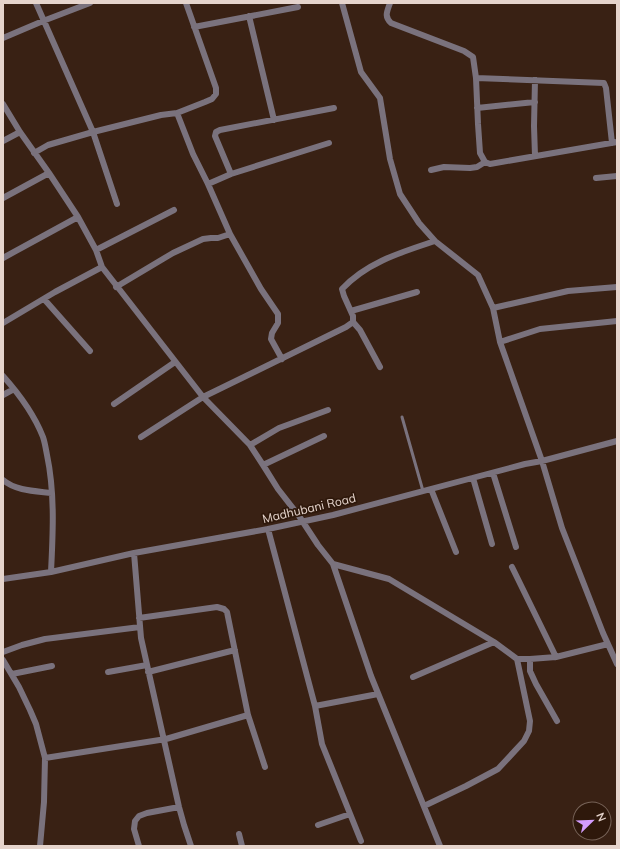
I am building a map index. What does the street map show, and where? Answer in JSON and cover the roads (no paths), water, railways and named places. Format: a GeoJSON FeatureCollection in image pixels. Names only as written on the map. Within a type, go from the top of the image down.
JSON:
{"type":"FeatureCollection","features":[{"type":"Feature","properties":{"kind":"street"},"geometry":{"type":"LineString","coordinates":[[36,3],[93,132],[117,204]]}},
{"type":"Feature","properties":{"kind":"street"},"geometry":{"type":"LineString","coordinates":[[3,38],[90,3]]}},
{"type":"Feature","properties":{"kind":"street"},"geometry":{"type":"LineString","coordinates":[[34,153],[48,145],[161,115],[177,113],[212,99],[216,94],[216,88],[186,3]]}},
{"type":"Feature","properties":{"kind":"street"},"geometry":{"type":"LineString","coordinates":[[342,3],[361,72],[380,98],[390,159],[400,194],[419,223],[435,241],[478,275],[493,308],[500,342],[542,461],[562,528],[617,664]]}},
{"type":"Feature","properties":{"kind":"street"},"geometry":{"type":"LineString","coordinates":[[390,3],[386,15],[391,23],[464,51],[472,57],[476,78],[480,153],[485,162],[490,164],[615,142],[604,83],[476,78]]}},
{"type":"Feature","properties":{"kind":"street"},"geometry":{"type":"LineString","coordinates":[[194,27],[298,7]]}},
{"type":"Feature","properties":{"kind":"street"},"geometry":{"type":"LineString","coordinates":[[249,16],[274,120]]}},
{"type":"Feature","properties":{"kind":"street"},"geometry":{"type":"LineString","coordinates":[[535,156],[534,126],[536,80]]}},
{"type":"Feature","properties":{"kind":"street"},"geometry":{"type":"LineString","coordinates":[[477,108],[535,102]]}},
{"type":"Feature","properties":{"kind":"street"},"geometry":{"type":"LineString","coordinates":[[3,104],[20,132],[78,217],[96,250],[102,267],[116,287],[203,397],[250,445],[278,489],[303,521],[318,545],[333,564],[371,676],[440,846]]}},
{"type":"Feature","properties":{"kind":"street"},"geometry":{"type":"LineString","coordinates":[[231,174],[215,136],[216,132],[334,108]]}},
{"type":"Feature","properties":{"kind":"street"},"geometry":{"type":"LineString","coordinates":[[177,113],[193,154],[230,234],[261,289],[278,314],[278,323],[272,333],[272,339],[282,359]]}},
{"type":"Feature","properties":{"kind":"street"},"geometry":{"type":"LineString","coordinates":[[3,141],[20,132]]}},
{"type":"Feature","properties":{"kind":"street"},"geometry":{"type":"LineString","coordinates":[[208,184],[231,174],[329,143]]}},
{"type":"Feature","properties":{"kind":"street"},"geometry":{"type":"LineString","coordinates":[[431,170],[444,167],[470,168],[476,167],[485,162]]}},
{"type":"Feature","properties":{"kind":"street"},"geometry":{"type":"LineString","coordinates":[[3,198],[49,173]]}},
{"type":"Feature","properties":{"kind":"street"},"geometry":{"type":"LineString","coordinates":[[596,178],[617,176]]}},
{"type":"Feature","properties":{"kind":"street"},"geometry":{"type":"LineString","coordinates":[[96,250],[174,210]]}},
{"type":"Feature","properties":{"kind":"street"},"geometry":{"type":"LineString","coordinates":[[3,258],[78,217]]}},
{"type":"Feature","properties":{"kind":"street"},"geometry":{"type":"LineString","coordinates":[[116,287],[168,256],[203,239],[218,238],[230,234]]}},
{"type":"Feature","properties":{"kind":"street"},"geometry":{"type":"LineString","coordinates":[[380,367],[360,330],[353,322],[353,316],[342,288],[373,265],[390,256],[435,241]]}},
{"type":"Feature","properties":{"kind":"street"},"geometry":{"type":"LineString","coordinates":[[3,324],[55,292],[102,267]]}},
{"type":"Feature","properties":{"kind":"street"},"geometry":{"type":"LineString","coordinates":[[493,308],[568,291],[617,287]]}},
{"type":"Feature","properties":{"kind":"street"},"geometry":{"type":"LineString","coordinates":[[351,311],[418,292]]}},
{"type":"Feature","properties":{"kind":"street"},"geometry":{"type":"LineString","coordinates":[[44,299],[90,351]]}},
{"type":"Feature","properties":{"kind":"street"},"geometry":{"type":"LineString","coordinates":[[500,342],[540,329],[617,321]]}},
{"type":"Feature","properties":{"kind":"street"},"geometry":{"type":"LineString","coordinates":[[141,437],[203,397],[346,327],[353,322]]}},
{"type":"Feature","properties":{"kind":"street"},"geometry":{"type":"LineString","coordinates":[[114,404],[175,362]]}},
{"type":"Feature","properties":{"kind":"street"},"geometry":{"type":"LineString","coordinates":[[3,376],[30,409],[44,439],[50,471],[52,493],[53,523],[51,572]]}},
{"type":"Feature","properties":{"kind":"street"},"geometry":{"type":"LineString","coordinates":[[3,395],[14,389]]}},
{"type":"Feature","properties":{"kind":"street"},"geometry":{"type":"LineString","coordinates":[[250,445],[279,428],[328,410]]}},
{"type":"Feature","properties":{"kind":"street"},"geometry":{"type":"LineString","coordinates":[[263,465],[324,436]]}},
{"type":"Feature","properties":{"kind":"street","name":"Madhubani Road"},"geometry":{"type":"LineString","coordinates":[[3,579],[51,572],[333,515],[617,441]]}},
{"type":"Feature","properties":{"kind":"street"},"geometry":{"type":"LineString","coordinates":[[493,473],[516,547]]}},
{"type":"Feature","properties":{"kind":"street"},"geometry":{"type":"LineString","coordinates":[[473,478],[492,544]]}},
{"type":"Feature","properties":{"kind":"street"},"geometry":{"type":"LineString","coordinates":[[3,480],[22,489],[52,493]]}},
{"type":"Feature","properties":{"kind":"street"},"geometry":{"type":"LineString","coordinates":[[431,489],[456,552]]}},
{"type":"Feature","properties":{"kind":"street"},"geometry":{"type":"LineString","coordinates":[[268,529],[315,706],[322,744],[361,841]]}},
{"type":"Feature","properties":{"kind":"street"},"geometry":{"type":"LineString","coordinates":[[134,554],[141,638],[179,807],[191,846]]}},
{"type":"Feature","properties":{"kind":"street"},"geometry":{"type":"LineString","coordinates":[[333,564],[389,579],[494,642],[517,659],[556,657],[608,644]]}},
{"type":"Feature","properties":{"kind":"street"},"geometry":{"type":"LineString","coordinates":[[512,567],[556,657]]}},
{"type":"Feature","properties":{"kind":"street"},"geometry":{"type":"LineString","coordinates":[[139,618],[221,608],[227,612],[248,715],[265,767]]}},
{"type":"Feature","properties":{"kind":"street"},"geometry":{"type":"LineString","coordinates":[[3,652],[45,639],[140,627]]}},
{"type":"Feature","properties":{"kind":"street"},"geometry":{"type":"LineString","coordinates":[[413,677],[494,642]]}},
{"type":"Feature","properties":{"kind":"street"},"geometry":{"type":"LineString","coordinates":[[148,672],[235,650]]}},
{"type":"Feature","properties":{"kind":"street"},"geometry":{"type":"LineString","coordinates":[[424,806],[498,769],[524,741],[529,731],[530,721],[517,659]]}},
{"type":"Feature","properties":{"kind":"street"},"geometry":{"type":"LineString","coordinates":[[530,659],[530,670],[557,722]]}},
{"type":"Feature","properties":{"kind":"street"},"geometry":{"type":"LineString","coordinates":[[3,660],[12,674],[30,710],[38,731],[45,758],[44,802],[40,846]]}},
{"type":"Feature","properties":{"kind":"street"},"geometry":{"type":"LineString","coordinates":[[108,672],[147,665]]}},
{"type":"Feature","properties":{"kind":"street"},"geometry":{"type":"LineString","coordinates":[[12,674],[52,666]]}},
{"type":"Feature","properties":{"kind":"street"},"geometry":{"type":"LineString","coordinates":[[315,706],[378,694]]}},
{"type":"Feature","properties":{"kind":"street"},"geometry":{"type":"LineString","coordinates":[[45,758],[163,739],[248,715]]}},
{"type":"Feature","properties":{"kind":"street"},"geometry":{"type":"LineString","coordinates":[[139,846],[134,829],[135,821],[139,816],[179,807]]}},
{"type":"Feature","properties":{"kind":"street"},"geometry":{"type":"LineString","coordinates":[[318,825],[350,814]]}},
{"type":"Feature","properties":{"kind":"street"},"geometry":{"type":"LineString","coordinates":[[239,834],[242,846]]}},
{"type":"Feature","properties":{"kind":"lane"},"geometry":{"type":"LineString","coordinates":[[402,417],[423,491]]}}]}
